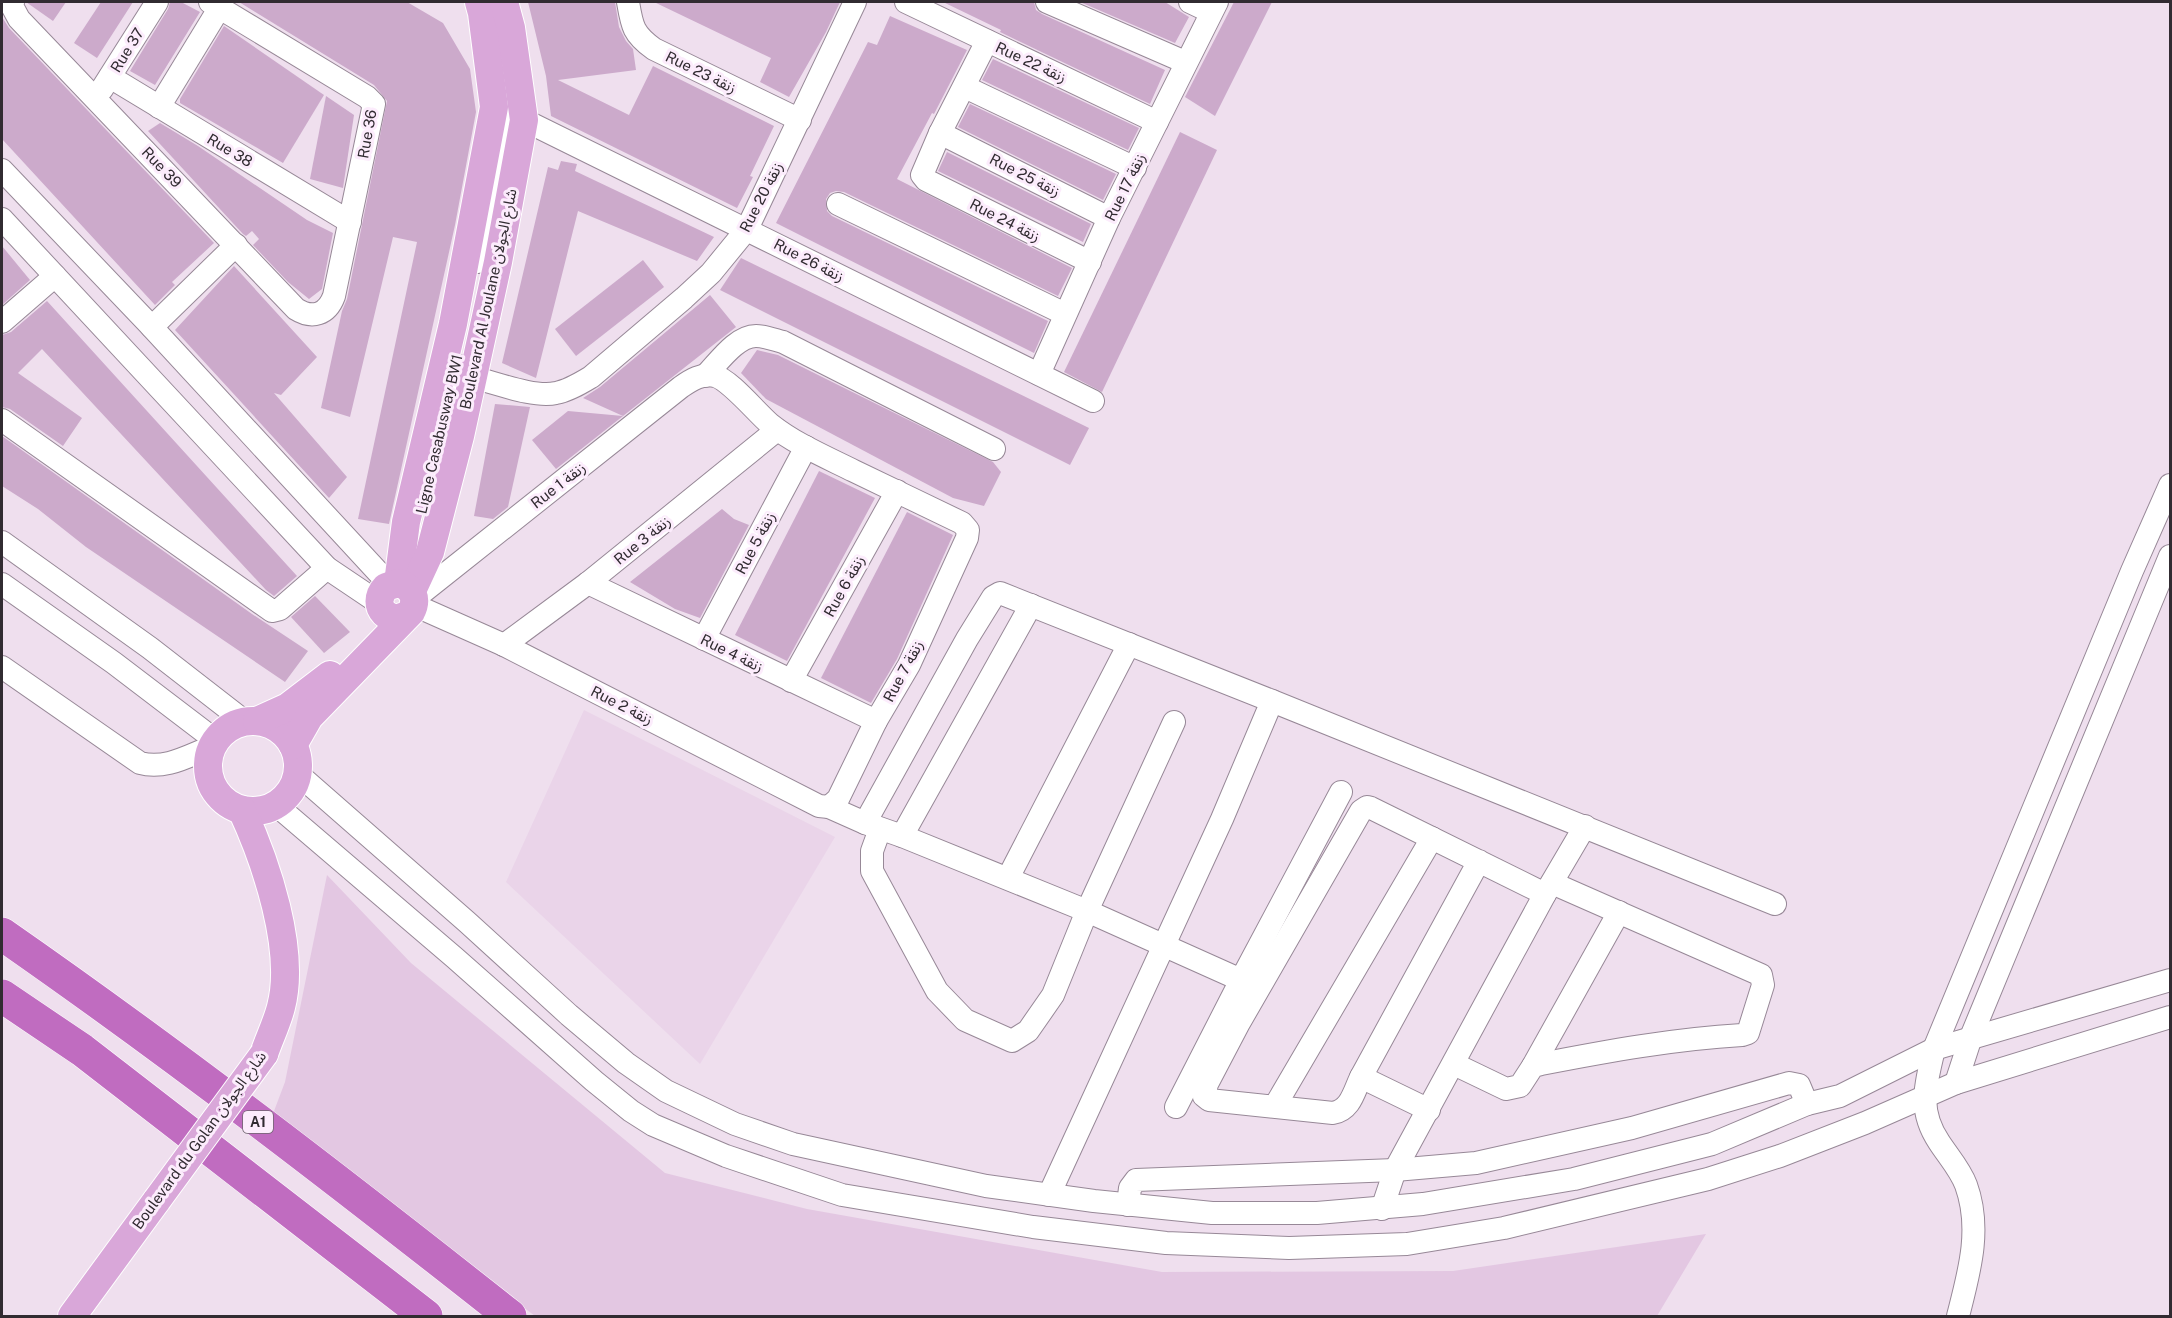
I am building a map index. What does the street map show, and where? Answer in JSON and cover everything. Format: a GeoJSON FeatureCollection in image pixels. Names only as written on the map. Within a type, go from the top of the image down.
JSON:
{"type":"FeatureCollection","features":[{"type":"Feature","properties":{"kind":"highway","name":"A1"},"geometry":{"type":"LineString","coordinates":[[2,934],[357,1196],[510,1317]]}},
{"type":"Feature","properties":{"kind":"highway"},"geometry":{"type":"LineString","coordinates":[[2,996],[82,1050],[426,1317]]}},
{"type":"Feature","properties":{"kind":"main road","name":"Boulevard Al Joulane شارع الجولان"},"geometry":{"type":"LineString","coordinates":[[401,596],[406,522],[453,324],[494,107],[479,2]]}},
{"type":"Feature","properties":{"kind":"main road","name":"Boulevard Al Joulane شارع الجولان"},"geometry":{"type":"LineString","coordinates":[[401,596],[430,552],[460,436],[471,377],[498,262],[524,120],[511,28],[504,2]]}},
{"type":"Feature","properties":{"kind":"main road"},"geometry":{"type":"LineString","coordinates":[[251,721],[272,724],[284,733],[293,745],[298,759],[298,774],[294,786],[286,797],[276,806],[254,812],[227,804],[216,793],[209,779],[207,763],[213,744],[227,728],[288,707],[339,669],[367,642],[401,596]]}},
{"type":"Feature","properties":{"kind":"main road"},"geometry":{"type":"LineString","coordinates":[[293,745],[309,717],[401,596]]}},
{"type":"Feature","properties":{"kind":"main road","name":"Boulevard du Golan شارع الجولان"},"geometry":{"type":"LineString","coordinates":[[72,1317],[264,1054],[282,1006],[285,962],[273,896],[257,843],[242,810]]}},
{"type":"Feature","properties":{"kind":"street","name":"Rue 37"},"geometry":{"type":"LineString","coordinates":[[97,99],[157,2]]}},
{"type":"Feature","properties":{"kind":"street","name":"Ligne Casabusway BW1"},"geometry":{"type":"LineString","coordinates":[[401,596],[497,178],[509,113],[490,2]]}},
{"type":"Feature","properties":{"kind":"street","name":"Ligne Casabusway BW1"},"geometry":{"type":"LineString","coordinates":[[401,596],[426,523],[502,182],[513,115],[495,2]]}},
{"type":"Feature","properties":{"kind":"street","name":"Rue 23 زنقة"},"geometry":{"type":"LineString","coordinates":[[628,2],[636,34],[654,49],[800,120]]}},
{"type":"Feature","properties":{"kind":"street","name":"Rue 20 زنقة"},"geometry":{"type":"LineString","coordinates":[[471,377],[534,392],[557,393],[591,377],[711,273],[747,229],[855,2]]}},
{"type":"Feature","properties":{"kind":"street","name":"Rue 22 زنقة"},"geometry":{"type":"LineString","coordinates":[[906,2],[1157,122]]}},
{"type":"Feature","properties":{"kind":"street"},"geometry":{"type":"LineString","coordinates":[[1047,2],[1185,63]]}},
{"type":"Feature","properties":{"kind":"street"},"geometry":{"type":"LineString","coordinates":[[1190,2],[1214,7]]}},
{"type":"Feature","properties":{"kind":"street","name":"Rue 39"},"geometry":{"type":"LineString","coordinates":[[13,4],[19,19],[296,309],[307,314],[320,313]]}},
{"type":"Feature","properties":{"kind":"street"},"geometry":{"type":"LineString","coordinates":[[159,107],[224,6]]}},
{"type":"Feature","properties":{"kind":"street","name":"Rue 36"},"geometry":{"type":"LineString","coordinates":[[224,6],[367,97],[374,104],[334,296],[328,308],[320,313]]}},
{"type":"Feature","properties":{"kind":"street","name":"Rue 17 زنقة"},"geometry":{"type":"LineString","coordinates":[[1039,374],[1109,218],[1214,7]]}},
{"type":"Feature","properties":{"kind":"street"},"geometry":{"type":"LineString","coordinates":[[940,133],[987,41]]}},
{"type":"Feature","properties":{"kind":"street","name":"Rue 38"},"geometry":{"type":"LineString","coordinates":[[110,77],[350,222]]}},
{"type":"Feature","properties":{"kind":"street"},"geometry":{"type":"LineString","coordinates":[[965,87],[1135,168]]}},
{"type":"Feature","properties":{"kind":"street","name":"Rue 26 زنقة"},"geometry":{"type":"LineString","coordinates":[[524,120],[1093,401]]}},
{"type":"Feature","properties":{"kind":"street","name":"Rue 24 زنقة"},"geometry":{"type":"LineString","coordinates":[[940,133],[922,175],[926,180],[1090,262]]}},
{"type":"Feature","properties":{"kind":"street","name":"Rue 25 زنقة"},"geometry":{"type":"LineString","coordinates":[[940,133],[1109,218]]}},
{"type":"Feature","properties":{"kind":"street"},"geometry":{"type":"LineString","coordinates":[[2,170],[153,328],[401,596]]}},
{"type":"Feature","properties":{"kind":"street"},"geometry":{"type":"LineString","coordinates":[[838,204],[1065,314]]}},
{"type":"Feature","properties":{"kind":"street"},"geometry":{"type":"LineString","coordinates":[[2,219],[327,568],[401,596]]}},
{"type":"Feature","properties":{"kind":"street"},"geometry":{"type":"LineString","coordinates":[[128,354],[236,245]]}},
{"type":"Feature","properties":{"kind":"street"},"geometry":{"type":"LineString","coordinates":[[2,322],[55,276]]}},
{"type":"Feature","properties":{"kind":"street","name":"Rue 1 زنقة"},"geometry":{"type":"LineString","coordinates":[[401,596],[681,387],[693,379],[705,376],[739,342],[754,336],[764,336],[783,342],[994,449]]}},
{"type":"Feature","properties":{"kind":"street"},"geometry":{"type":"LineString","coordinates":[[705,376],[715,376],[727,381],[754,411],[777,430],[806,447],[897,491]]}},
{"type":"Feature","properties":{"kind":"street"},"geometry":{"type":"LineString","coordinates":[[2,420],[275,612],[327,568]]}},
{"type":"Feature","properties":{"kind":"street","name":"Rue 3 زنقة"},"geometry":{"type":"LineString","coordinates":[[504,645],[588,583],[777,430]]}},
{"type":"Feature","properties":{"kind":"street","name":"Rue 5 زنقة"},"geometry":{"type":"LineString","coordinates":[[704,639],[806,447]]}},
{"type":"Feature","properties":{"kind":"street"},"geometry":{"type":"LineString","coordinates":[[1958,1317],[1973,1251],[1972,1218],[1966,1185],[1957,1166],[1932,1130],[1924,1097],[1934,1049],[2132,571],[2170,485]]}},
{"type":"Feature","properties":{"kind":"street","name":"Rue 7 زنقة"},"geometry":{"type":"LineString","coordinates":[[829,807],[838,799],[876,722],[909,665],[967,538],[968,530],[962,524],[897,491]]}},
{"type":"Feature","properties":{"kind":"street","name":"Rue 6 زنقة"},"geometry":{"type":"LineString","coordinates":[[790,681],[897,491]]}},
{"type":"Feature","properties":{"kind":"street"},"geometry":{"type":"LineString","coordinates":[[2,542],[251,721]]}},
{"type":"Feature","properties":{"kind":"street"},"geometry":{"type":"LineString","coordinates":[[1956,1083],[1971,1037],[2165,586],[2170,556]]}},
{"type":"Feature","properties":{"kind":"street"},"geometry":{"type":"LineString","coordinates":[[2132,571],[2165,586]]}},
{"type":"Feature","properties":{"kind":"street","name":"Rue 4 زنقة"},"geometry":{"type":"LineString","coordinates":[[588,583],[876,722]]}},
{"type":"Feature","properties":{"kind":"street"},"geometry":{"type":"LineString","coordinates":[[2,584],[114,663],[213,744],[165,765],[141,762],[2,667]]}},
{"type":"Feature","properties":{"kind":"street"},"geometry":{"type":"LineString","coordinates":[[1174,722],[1087,911],[1053,995],[1029,1031],[1012,1041],[965,1020],[937,991],[872,870],[872,826],[967,639],[993,597],[1000,593],[1585,826],[1774,904]]}},
{"type":"Feature","properties":{"kind":"street","name":"Rue 2 زنقة"},"geometry":{"type":"LineString","coordinates":[[401,596],[504,645],[819,806],[829,807],[872,826],[1008,878],[1241,980]]}},
{"type":"Feature","properties":{"kind":"street"},"geometry":{"type":"LineString","coordinates":[[902,836],[1031,605]]}},
{"type":"Feature","properties":{"kind":"street"},"geometry":{"type":"LineString","coordinates":[[1008,878],[1129,644]]}},
{"type":"Feature","properties":{"kind":"street"},"geometry":{"type":"LineString","coordinates":[[1049,1195],[1222,819],[1272,701]]}},
{"type":"Feature","properties":{"kind":"street"},"geometry":{"type":"LineString","coordinates":[[298,774],[569,1015],[627,1063],[666,1090],[735,1124],[793,1144],[975,1183],[1128,1205],[1223,1213],[1317,1213],[1423,1204],[1574,1179],[1712,1144],[1807,1104],[1840,1096],[1934,1049],[2170,980]]}},
{"type":"Feature","properties":{"kind":"street"},"geometry":{"type":"LineString","coordinates":[[1176,1107],[1341,792]]}},
{"type":"Feature","properties":{"kind":"street"},"geometry":{"type":"LineString","coordinates":[[276,806],[631,1111],[653,1125],[695,1144],[842,1195],[1033,1227],[1166,1243],[1289,1248],[1407,1244],[1504,1228],[1708,1179],[1780,1156],[1865,1123],[1956,1083],[2170,1017]]}},
{"type":"Feature","properties":{"kind":"street"},"geometry":{"type":"LineString","coordinates":[[1479,861],[1361,1077],[1347,1107],[1341,1112],[1334,1113],[1209,1100],[1204,1096],[1203,1091],[1239,1023],[1361,811],[1367,807],[1479,861],[1619,912],[1761,975],[1763,985],[1748,1033],[1630,1047],[1533,1066]]}},
{"type":"Feature","properties":{"kind":"street"},"geometry":{"type":"LineString","coordinates":[[1382,1209],[1395,1170],[1585,826]]}},
{"type":"Feature","properties":{"kind":"street"},"geometry":{"type":"LineString","coordinates":[[1275,1106],[1432,838]]}},
{"type":"Feature","properties":{"kind":"street"},"geometry":{"type":"LineString","coordinates":[[1454,1064],[1506,1089],[1520,1086],[1619,912]]}},
{"type":"Feature","properties":{"kind":"street"},"geometry":{"type":"LineString","coordinates":[[1361,1077],[1429,1110]]}},
{"type":"Feature","properties":{"kind":"street"},"geometry":{"type":"LineString","coordinates":[[1128,1205],[1130,1188],[1136,1180],[1395,1170],[1487,1160],[1632,1128],[1788,1083],[1799,1085],[1807,1104]]}},
{"type":"Feature","properties":{"kind":"shaded area"},"geometry":{"type":"Polygon","coordinates":[[[584,710],[835,837],[700,1064],[506,882],[584,710]]]}},
{"type":"Feature","properties":{"kind":"shaded area"},"geometry":{"type":"Polygon","coordinates":[[[327,875],[411,963],[665,1173],[807,1209],[1162,1272],[1453,1271],[1706,1234],[1657,1316],[535,1316],[271,1119],[285,1082],[327,875]]]}},
{"type":"Feature","properties":{"kind":"building"},"geometry":{"type":"Polygon","coordinates":[[[26,2],[66,2],[53,21],[26,2]]]}},
{"type":"Feature","properties":{"kind":"building"},"geometry":{"type":"Polygon","coordinates":[[[101,2],[133,2],[97,58],[74,43],[101,2]]]}},
{"type":"Feature","properties":{"kind":"building"},"geometry":{"type":"Polygon","coordinates":[[[170,2],[181,2],[200,12],[155,85],[130,71],[170,2]]]}},
{"type":"Feature","properties":{"kind":"building"},"geometry":{"type":"Polygon","coordinates":[[[239,2],[407,2],[443,23],[470,69],[476,112],[455,225],[389,524],[358,519],[417,242],[393,237],[350,417],[321,408],[342,311],[347,299],[387,101],[374,85],[239,2]]]}},
{"type":"Feature","properties":{"kind":"building"},"geometry":{"type":"Polygon","coordinates":[[[528,2],[615,2],[619,27],[633,49],[636,70],[558,80],[629,115],[653,66],[774,126],[750,176],[753,177],[737,208],[551,116],[546,76],[528,2]]]}},
{"type":"Feature","properties":{"kind":"building"},"geometry":{"type":"Polygon","coordinates":[[[654,2],[840,2],[826,32],[789,97],[760,82],[771,58],[654,2]]]}},
{"type":"Feature","properties":{"kind":"building"},"geometry":{"type":"Polygon","coordinates":[[[943,2],[1034,2],[1036,10],[1042,14],[1165,70],[1150,104],[943,2]]]}},
{"type":"Feature","properties":{"kind":"building"},"geometry":{"type":"Polygon","coordinates":[[[1080,2],[1165,2],[1189,17],[1175,43],[1080,2]]]}},
{"type":"Feature","properties":{"kind":"building"},"geometry":{"type":"Polygon","coordinates":[[[1234,2],[1272,2],[1215,116],[1185,97],[1234,2]]]}},
{"type":"Feature","properties":{"kind":"building"},"geometry":{"type":"Polygon","coordinates":[[[890,16],[967,50],[897,179],[1072,268],[1058,296],[844,192],[830,193],[826,199],[827,211],[832,216],[1048,321],[1034,353],[776,223],[868,42],[877,45],[890,16]]]}},
{"type":"Feature","properties":{"kind":"building"},"geometry":{"type":"Polygon","coordinates":[[[2,17],[9,28],[214,243],[172,282],[175,285],[155,305],[2,139],[2,17]]]}},
{"type":"Feature","properties":{"kind":"building"},"geometry":{"type":"Polygon","coordinates":[[[224,26],[324,95],[283,163],[180,103],[180,99],[224,26]]]}},
{"type":"Feature","properties":{"kind":"building"},"geometry":{"type":"Polygon","coordinates":[[[993,59],[1139,128],[1128,150],[982,80],[993,59]]]}},
{"type":"Feature","properties":{"kind":"building"},"geometry":{"type":"Polygon","coordinates":[[[326,96],[354,115],[343,188],[310,179],[326,96]]]}},
{"type":"Feature","properties":{"kind":"building"},"geometry":{"type":"Polygon","coordinates":[[[970,104],[1116,174],[1103,200],[958,127],[970,104]]]}},
{"type":"Feature","properties":{"kind":"building"},"geometry":{"type":"Polygon","coordinates":[[[160,123],[307,220],[333,233],[322,289],[309,299],[288,282],[253,245],[259,239],[252,231],[246,236],[243,234],[148,131],[160,123]]]}},
{"type":"Feature","properties":{"kind":"building"},"geometry":{"type":"Polygon","coordinates":[[[1180,132],[1217,150],[1102,392],[1064,372],[1180,132]]]}},
{"type":"Feature","properties":{"kind":"building"},"geometry":{"type":"Polygon","coordinates":[[[947,152],[1091,224],[1083,242],[938,171],[947,152]]]}},
{"type":"Feature","properties":{"kind":"building"},"geometry":{"type":"Polygon","coordinates":[[[561,161],[577,164],[575,171],[714,237],[697,261],[578,211],[536,378],[502,363],[548,167],[558,170],[561,161]]]}},
{"type":"Feature","properties":{"kind":"building"},"geometry":{"type":"Polygon","coordinates":[[[2,246],[30,280],[2,305],[2,246]]]}},
{"type":"Feature","properties":{"kind":"building"},"geometry":{"type":"Polygon","coordinates":[[[741,258],[1089,428],[1070,465],[720,290],[741,258]]]}},
{"type":"Feature","properties":{"kind":"building"},"geometry":{"type":"Polygon","coordinates":[[[643,260],[664,287],[576,356],[555,329],[643,260]]]}},
{"type":"Feature","properties":{"kind":"building"},"geometry":{"type":"Polygon","coordinates":[[[234,266],[317,357],[281,395],[274,393],[347,477],[329,498],[175,330],[234,266]]]}},
{"type":"Feature","properties":{"kind":"building"},"geometry":{"type":"Polygon","coordinates":[[[710,295],[736,327],[623,416],[583,398],[600,387],[710,295]]]}},
{"type":"Feature","properties":{"kind":"building"},"geometry":{"type":"Polygon","coordinates":[[[47,301],[297,576],[274,596],[42,349],[18,373],[82,418],[63,446],[10,409],[2,407],[2,335],[11,332],[47,301]]]}},
{"type":"Feature","properties":{"kind":"building"},"geometry":{"type":"Polygon","coordinates":[[[757,350],[778,355],[993,462],[1001,472],[984,506],[953,498],[766,399],[741,373],[757,350]]]}},
{"type":"Feature","properties":{"kind":"building"},"geometry":{"type":"Polygon","coordinates":[[[495,404],[530,407],[508,507],[493,519],[474,516],[495,404]]]}},
{"type":"Feature","properties":{"kind":"building"},"geometry":{"type":"Polygon","coordinates":[[[568,411],[623,416],[556,469],[532,440],[568,411]]]}},
{"type":"Feature","properties":{"kind":"building"},"geometry":{"type":"Polygon","coordinates":[[[2,436],[252,614],[308,651],[285,682],[86,547],[38,509],[2,486],[2,436]]]}},
{"type":"Feature","properties":{"kind":"building"},"geometry":{"type":"Polygon","coordinates":[[[819,471],[875,498],[787,661],[735,635],[819,471]]]}},
{"type":"Feature","properties":{"kind":"building"},"geometry":{"type":"Polygon","coordinates":[[[722,509],[734,519],[749,525],[700,618],[675,609],[630,582],[722,509]]]}},
{"type":"Feature","properties":{"kind":"building"},"geometry":{"type":"Polygon","coordinates":[[[907,512],[953,535],[897,659],[871,703],[821,678],[907,512]]]}},
{"type":"Feature","properties":{"kind":"building"},"geometry":{"type":"Polygon","coordinates":[[[315,596],[350,632],[324,653],[291,617],[315,596]]]}}]}
